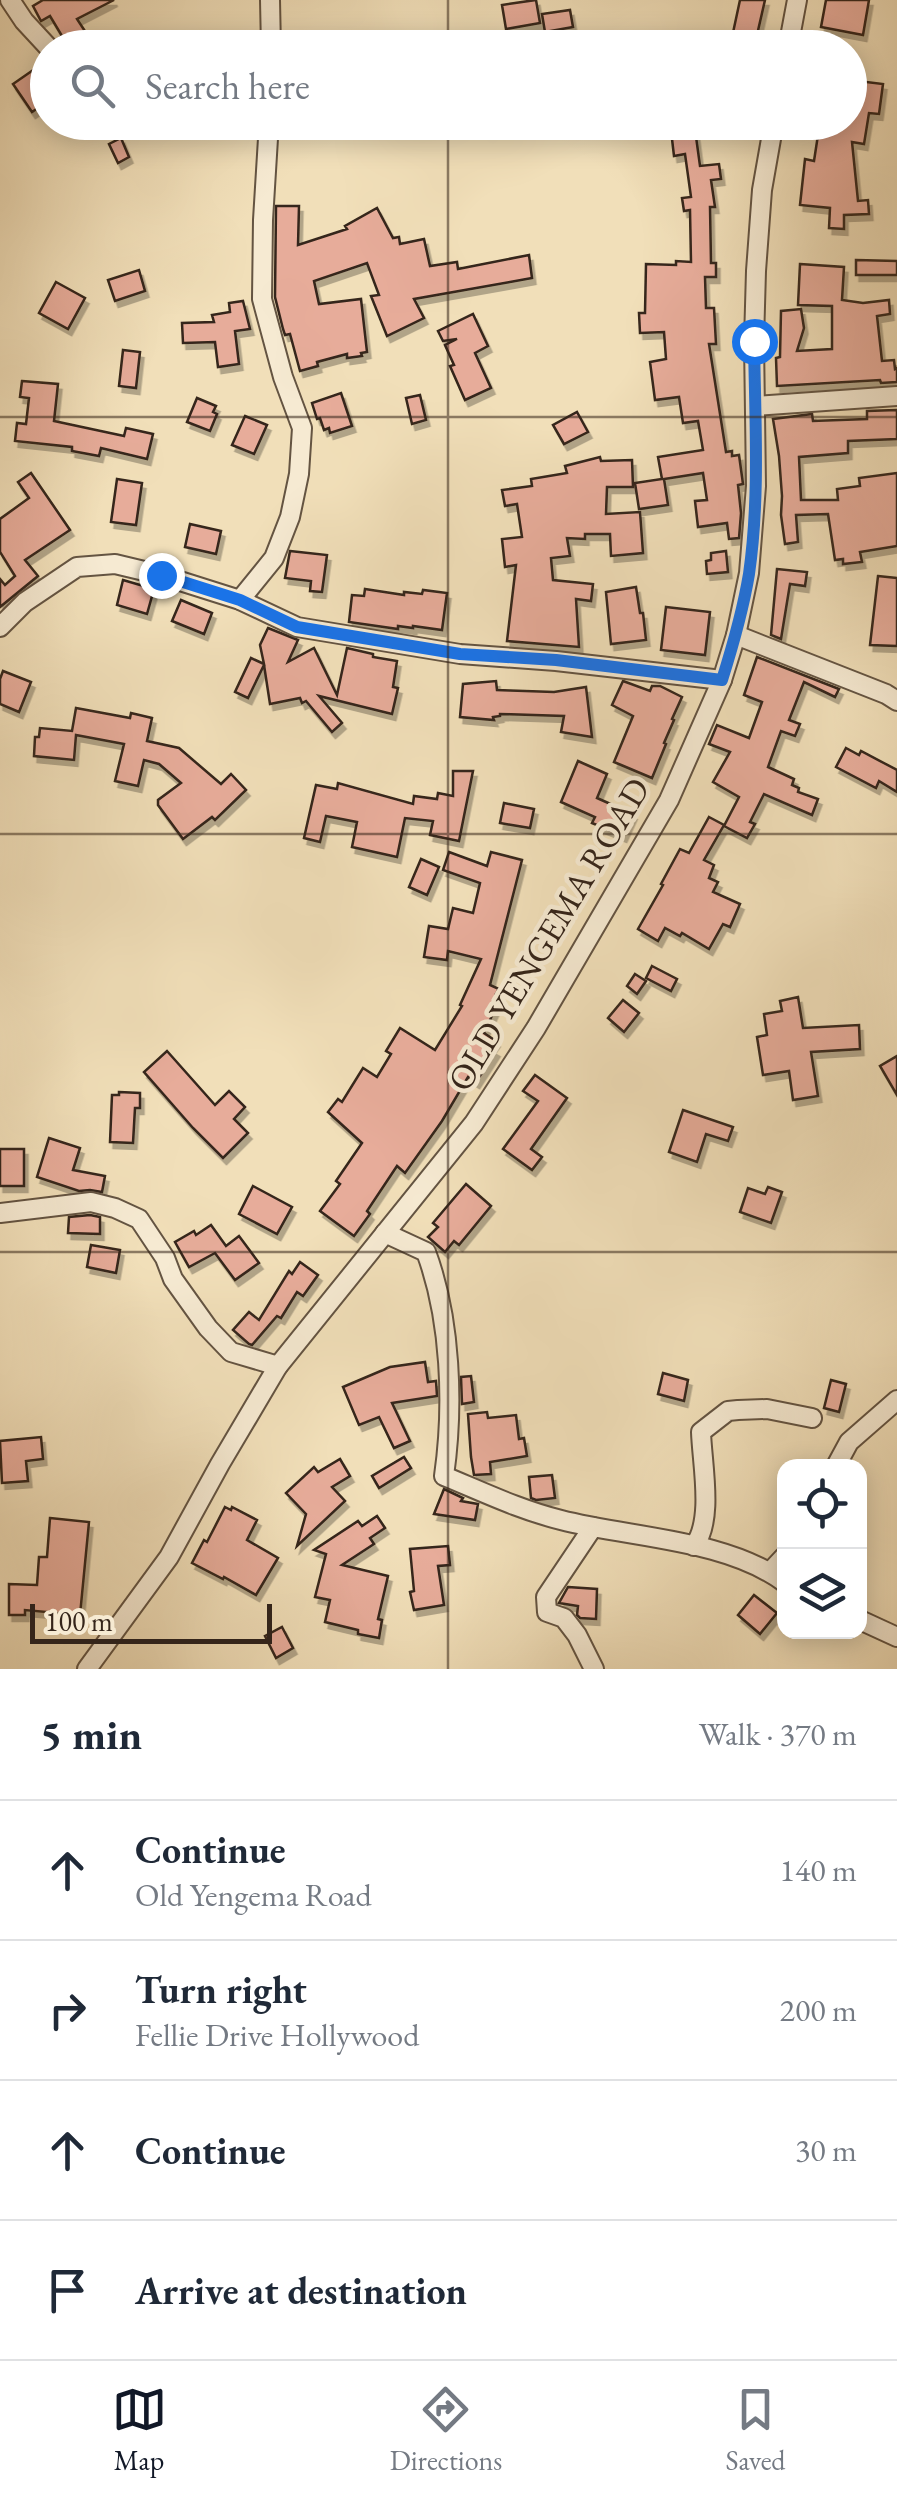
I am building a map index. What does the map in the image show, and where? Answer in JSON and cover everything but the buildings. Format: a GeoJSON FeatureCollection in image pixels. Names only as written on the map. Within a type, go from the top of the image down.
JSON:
{"type":"FeatureCollection","features":[{"type":"Feature","properties":{"kind":"street"},"geometry":{"type":"LineString","coordinates":[[10,0],[32,30]]}},
{"type":"Feature","properties":{"kind":"street"},"geometry":{"type":"LineString","coordinates":[[270,0],[271,30]]}},
{"type":"Feature","properties":{"kind":"street"},"geometry":{"type":"LineString","coordinates":[[791,30],[797,0]]}},
{"type":"Feature","properties":{"kind":"street"},"geometry":{"type":"LineString","coordinates":[[240,600],[274,558],[290,517],[302,428],[283,377],[262,299],[268,140]]}},
{"type":"Feature","properties":{"kind":"street","name":"OLD YENGEMA ROAD"},"geometry":{"type":"LineString","coordinates":[[87,1669],[169,1558],[278,1366],[474,1123],[536,1028],[668,800],[722,680],[749,573],[756,486],[754,341],[758,254],[762,190],[771,140]]}},
{"type":"Feature","properties":{"kind":"street"},"geometry":{"type":"LineString","coordinates":[[755,406],[897,396]]}},
{"type":"Feature","properties":{"kind":"street"},"geometry":{"type":"LineString","coordinates":[[0,627],[25,602],[78,567],[115,564],[240,600],[297,627],[460,654],[556,660],[722,680]]}},
{"type":"Feature","properties":{"kind":"street"},"geometry":{"type":"LineString","coordinates":[[736,635],[897,701]]}},
{"type":"Feature","properties":{"kind":"street"},"geometry":{"type":"LineString","coordinates":[[0,1213],[91,1202],[139,1220],[208,1328],[232,1352],[278,1366]]}},
{"type":"Feature","properties":{"kind":"street"},"geometry":{"type":"LineString","coordinates":[[385,1233],[426,1252],[435,1276],[446,1339],[449,1445],[444,1476],[516,1508],[694,1546],[777,1577]]}},
{"type":"Feature","properties":{"kind":"street"},"geometry":{"type":"LineString","coordinates":[[840,1459],[849,1442],[897,1400]]}},
{"type":"Feature","properties":{"kind":"street"},"geometry":{"type":"LineString","coordinates":[[694,1546],[705,1520],[701,1432],[728,1411],[767,1408],[812,1418]]}},
{"type":"Feature","properties":{"kind":"street"},"geometry":{"type":"LineString","coordinates":[[593,1526],[546,1597],[547,1612],[564,1618],[594,1669]]}},
{"type":"Feature","properties":{"kind":"street"},"geometry":{"type":"LineString","coordinates":[[867,1623],[897,1637]]}},
{"type":"Feature","properties":{"kind":"route"},"geometry":{"type":"LineString","coordinates":[[161,575],[240,600],[297,627],[460,654],[556,660],[722,680],[749,573],[756,486],[754,341]]}}]}
